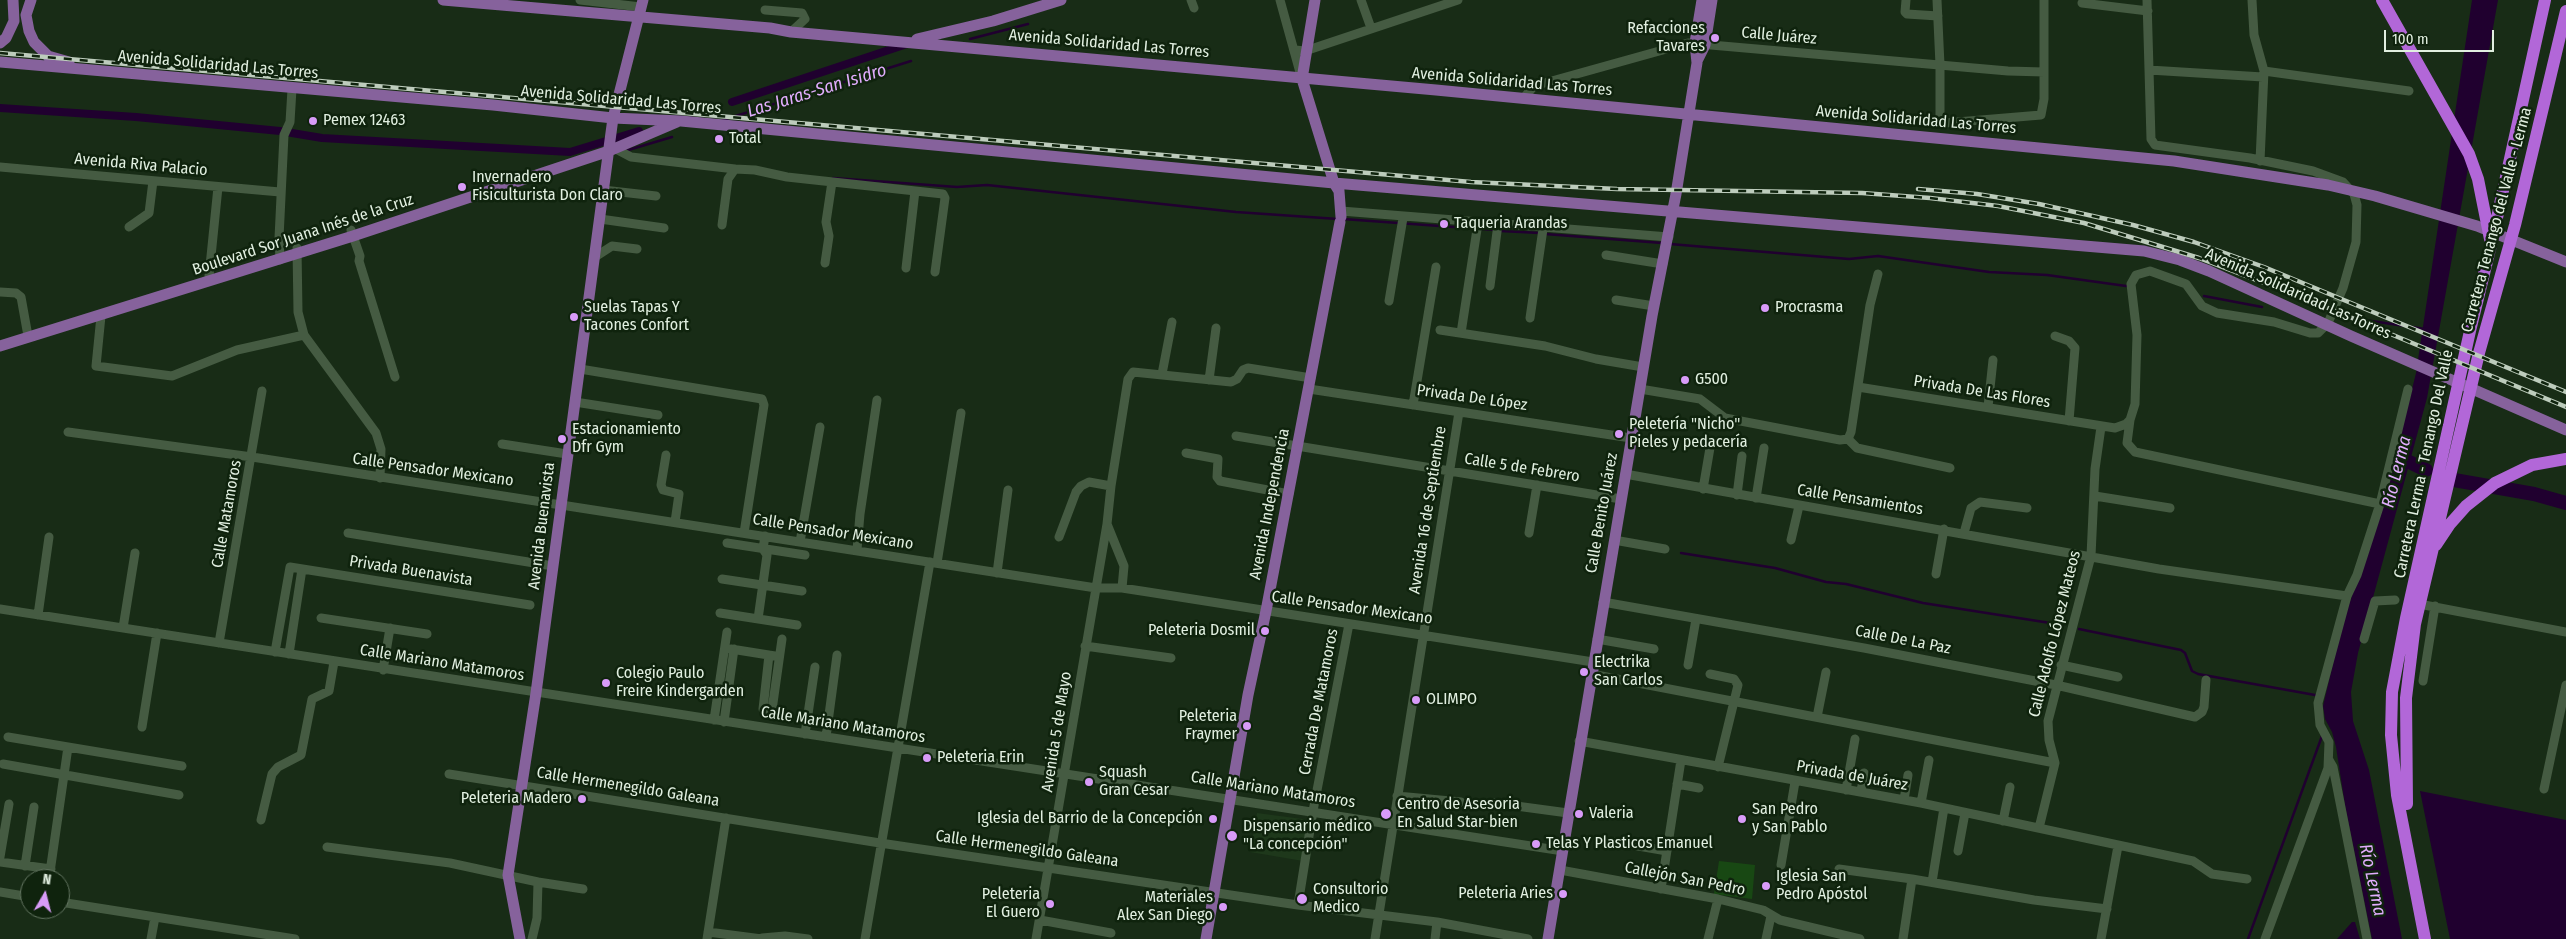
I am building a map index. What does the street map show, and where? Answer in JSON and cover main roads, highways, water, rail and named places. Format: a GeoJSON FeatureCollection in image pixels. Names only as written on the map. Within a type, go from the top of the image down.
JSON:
{"type":"FeatureCollection","features":[{"type":"Feature","properties":{"kind":"highway"},"geometry":{"type":"LineString","coordinates":[[2382,0],[2462,139],[2478,179],[2491,245]]}},
{"type":"Feature","properties":{"kind":"highway"},"geometry":{"type":"LineString","coordinates":[[2470,331],[2484,301],[2495,261],[2546,0]]}},
{"type":"Feature","properties":{"kind":"highway","name":"Carretera Lerma - Tenango Del Valle"},"geometry":{"type":"LineString","coordinates":[[2425,939],[2397,795],[2391,735],[2392,692],[2406,618],[2546,0]]}},
{"type":"Feature","properties":{"kind":"highway","name":"Carretera Tenango del Valle - Lerma"},"geometry":{"type":"LineString","coordinates":[[2434,939],[2412,838],[2405,795],[2406,698],[2415,624],[2479,353],[2515,225],[2566,11]]}},
{"type":"Feature","properties":{"kind":"highway"},"geometry":{"type":"LineString","coordinates":[[2430,557],[2450,524],[2475,497],[2495,483],[2532,465],[2566,459]]}},
{"type":"Feature","properties":{"kind":"main road"},"geometry":{"type":"LineString","coordinates":[[0,43],[6,38],[14,21],[13,0]]}},
{"type":"Feature","properties":{"kind":"main road"},"geometry":{"type":"LineString","coordinates":[[31,0],[26,15],[29,31],[38,48],[48,56],[74,64],[155,75]]}},
{"type":"Feature","properties":{"kind":"main road","name":"Avenida Solidaridad Las Torres"},"geometry":{"type":"LineString","coordinates":[[443,0],[641,9],[791,32],[906,41],[2174,161],[2328,185],[2420,208],[2476,226],[2566,262]]}},
{"type":"Feature","properties":{"kind":"main road"},"geometry":{"type":"LineString","coordinates":[[906,41],[993,21],[1061,0]]}},
{"type":"Feature","properties":{"kind":"main road","name":"Avenida Independencia"},"geometry":{"type":"LineString","coordinates":[[1206,939],[1248,695],[1266,611],[1341,217],[1339,191],[1334,183],[1302,79],[1300,51],[1316,0]]}},
{"type":"Feature","properties":{"kind":"main road","name":"Calle Benito Juárez"},"geometry":{"type":"LineString","coordinates":[[1700,44],[1702,0]]}},
{"type":"Feature","properties":{"kind":"main road","name":"Calle Benito Juárez"},"geometry":{"type":"LineString","coordinates":[[1548,939],[1643,367],[1668,242],[1700,44],[1712,0]]}},
{"type":"Feature","properties":{"kind":"main road","name":"Avenida Buenavista"},"geometry":{"type":"LineString","coordinates":[[520,939],[508,875],[536,693],[567,454],[611,145],[613,118],[641,9]]}},
{"type":"Feature","properties":{"kind":"main road","name":"Avenida Solidaridad Las Torres"},"geometry":{"type":"LineString","coordinates":[[0,62],[493,105],[613,118],[681,121],[1334,183],[2100,246],[2144,252],[2171,258],[2209,271],[2566,430]]}},
{"type":"Feature","properties":{"kind":"main road","name":"Boulevard Sor Juana Inés de la Cruz"},"geometry":{"type":"LineString","coordinates":[[0,339],[101,316],[681,121]]}},
{"type":"Feature","properties":{"kind":"main road","name":"Boulevard Sor Juana Inés de la Cruz"},"geometry":{"type":"LineString","coordinates":[[0,346],[28,333],[209,276],[279,257]]}},
{"type":"Feature","properties":{"kind":"water","name":"Río Lerma"},"geometry":{"type":"Polygon","coordinates":[[[2472,0],[2498,0],[2427,398],[2358,653],[2351,692],[2353,721],[2369,770],[2402,939],[2372,939],[2345,805],[2336,747],[2332,732],[2325,719],[2323,706],[2342,626],[2389,482],[2416,373],[2472,0]]]}},
{"type":"Feature","properties":{"kind":"water"},"geometry":{"type":"Polygon","coordinates":[[[2420,791],[2566,820],[2566,939],[2450,939],[2420,791]]]}},
{"type":"Feature","properties":{"kind":"water"},"geometry":{"type":"Polygon","coordinates":[[[2352,922],[2355,922],[2360,939],[2337,939],[2352,922]]]}},
{"type":"Feature","properties":{"kind":"waterway"},"geometry":{"type":"LineString","coordinates":[[970,39],[1028,24]]}},
{"type":"Feature","properties":{"kind":"waterway"},"geometry":{"type":"LineString","coordinates":[[732,102],[907,44]]}},
{"type":"Feature","properties":{"kind":"waterway","name":"Las Jaras-San Isidro"},"geometry":{"type":"LineString","coordinates":[[723,120],[911,61]]}},
{"type":"Feature","properties":{"kind":"waterway"},"geometry":{"type":"LineString","coordinates":[[0,108],[136,117],[280,131],[322,138],[570,152],[639,131]]}},
{"type":"Feature","properties":{"kind":"waterway"},"geometry":{"type":"LineString","coordinates":[[625,151],[672,137]]}},
{"type":"Feature","properties":{"kind":"waterway"},"geometry":{"type":"LineString","coordinates":[[833,178],[957,187],[987,185],[1236,212],[1338,219]]}},
{"type":"Feature","properties":{"kind":"waterway"},"geometry":{"type":"LineString","coordinates":[[1343,219],[1495,230]]}},
{"type":"Feature","properties":{"kind":"waterway"},"geometry":{"type":"LineString","coordinates":[[1501,231],[1540,233]]}},
{"type":"Feature","properties":{"kind":"waterway"},"geometry":{"type":"LineString","coordinates":[[1545,234],[1662,243]]}},
{"type":"Feature","properties":{"kind":"waterway"},"geometry":{"type":"LineString","coordinates":[[1670,244],[1849,259],[1878,256],[1989,272],[2047,275],[2126,286]]}},
{"type":"Feature","properties":{"kind":"waterway"},"geometry":{"type":"LineString","coordinates":[[2204,296],[2262,307]]}},
{"type":"Feature","properties":{"kind":"waterway"},"geometry":{"type":"LineString","coordinates":[[2345,317],[2425,329]]}},
{"type":"Feature","properties":{"kind":"waterway","name":"Río Lerma"},"geometry":{"type":"LineString","coordinates":[[2403,459],[2426,470]]}},
{"type":"Feature","properties":{"kind":"waterway"},"geometry":{"type":"LineString","coordinates":[[2454,480],[2534,494],[2566,503]]}},
{"type":"Feature","properties":{"kind":"waterway"},"geometry":{"type":"LineString","coordinates":[[1681,553],[1775,568],[1826,582],[1846,584],[1923,603],[2063,625]]}},
{"type":"Feature","properties":{"kind":"waterway"},"geometry":{"type":"LineString","coordinates":[[2079,629],[2181,650],[2185,653],[2192,671],[2198,674],[2315,695]]}},
{"type":"Feature","properties":{"kind":"waterway"},"geometry":{"type":"LineString","coordinates":[[2248,939],[2322,736]]}},
{"type":"Feature","properties":{"kind":"railway"},"geometry":{"type":"LineString","coordinates":[[0,53],[1471,182],[1617,189],[1862,193],[1998,206],[2084,223],[2199,258],[2316,303],[2566,407]]}},
{"type":"Feature","properties":{"kind":"railway"},"geometry":{"type":"LineString","coordinates":[[1918,189],[1977,194],[2039,204],[2133,225],[2194,242],[2264,267],[2566,392]]}},
{"type":"Feature","properties":{"kind":"place","name":"Refacciones Tavares"},"geometry":{"type":"Point","coordinates":[1715,38]}},
{"type":"Feature","properties":{"kind":"place","name":"Pemex 12463"},"geometry":{"type":"Point","coordinates":[313,121]}},
{"type":"Feature","properties":{"kind":"place","name":"Total"},"geometry":{"type":"Point","coordinates":[719,139]}},
{"type":"Feature","properties":{"kind":"place","name":"Invernadero Fisiculturista Don Claro"},"geometry":{"type":"Point","coordinates":[462,187]}},
{"type":"Feature","properties":{"kind":"place","name":"Taqueria Arandas"},"geometry":{"type":"Point","coordinates":[1444,224]}},
{"type":"Feature","properties":{"kind":"place","name":"Procrasma"},"geometry":{"type":"Point","coordinates":[1765,308]}},
{"type":"Feature","properties":{"kind":"place","name":"Suelas Tapas Y Tacones Confort"},"geometry":{"type":"Point","coordinates":[574,317]}},
{"type":"Feature","properties":{"kind":"place","name":"G500"},"geometry":{"type":"Point","coordinates":[1685,380]}},
{"type":"Feature","properties":{"kind":"place","name":"Peletería \"Nicho\" Pieles y pedacería"},"geometry":{"type":"Point","coordinates":[1619,434]}},
{"type":"Feature","properties":{"kind":"place","name":"Estacionamiento Dfr Gym"},"geometry":{"type":"Point","coordinates":[562,439]}},
{"type":"Feature","properties":{"kind":"place","name":"Peleteria Dosmil"},"geometry":{"type":"Point","coordinates":[1265,631]}},
{"type":"Feature","properties":{"kind":"place","name":"Electrika San Carlos"},"geometry":{"type":"Point","coordinates":[1584,672]}},
{"type":"Feature","properties":{"kind":"place","name":"Colegio Paulo Freire Kindergarden"},"geometry":{"type":"Point","coordinates":[606,683]}},
{"type":"Feature","properties":{"kind":"place","name":"OLIMPO"},"geometry":{"type":"Point","coordinates":[1416,700]}},
{"type":"Feature","properties":{"kind":"place","name":"Peleteria Fraymer"},"geometry":{"type":"Point","coordinates":[1247,726]}},
{"type":"Feature","properties":{"kind":"place","name":"Peleteria Erin"},"geometry":{"type":"Point","coordinates":[927,758]}},
{"type":"Feature","properties":{"kind":"place","name":"Squash Gran Cesar"},"geometry":{"type":"Point","coordinates":[1089,782]}},
{"type":"Feature","properties":{"kind":"place","name":"Peleteria Madero"},"geometry":{"type":"Point","coordinates":[582,799]}},
{"type":"Feature","properties":{"kind":"place","name":"Centro de Asesoria En Salud Star-bien"},"geometry":{"type":"Point","coordinates":[1386,814]}},
{"type":"Feature","properties":{"kind":"place","name":"Valeria"},"geometry":{"type":"Point","coordinates":[1579,814]}},
{"type":"Feature","properties":{"kind":"place","name":"Iglesia del Barrio de la Concepción"},"geometry":{"type":"Point","coordinates":[1213,819]}},
{"type":"Feature","properties":{"kind":"place","name":"San Pedro y San Pablo"},"geometry":{"type":"Point","coordinates":[1742,819]}},
{"type":"Feature","properties":{"kind":"place","name":"Dispensario médico \"La concepción\""},"geometry":{"type":"Point","coordinates":[1232,836]}},
{"type":"Feature","properties":{"kind":"place","name":"Telas Y Plasticos Emanuel"},"geometry":{"type":"Point","coordinates":[1536,844]}},
{"type":"Feature","properties":{"kind":"place","name":"Iglesia San Pedro Apóstol"},"geometry":{"type":"Point","coordinates":[1766,886]}},
{"type":"Feature","properties":{"kind":"place","name":"Peleteria Aries"},"geometry":{"type":"Point","coordinates":[1563,894]}},
{"type":"Feature","properties":{"kind":"place","name":"Consultorio Medico"},"geometry":{"type":"Point","coordinates":[1302,899]}},
{"type":"Feature","properties":{"kind":"place","name":"Peleteria El Guero"},"geometry":{"type":"Point","coordinates":[1050,904]}},
{"type":"Feature","properties":{"kind":"place","name":"Materiales Alex San Diego"},"geometry":{"type":"Point","coordinates":[1223,907]}}]}
